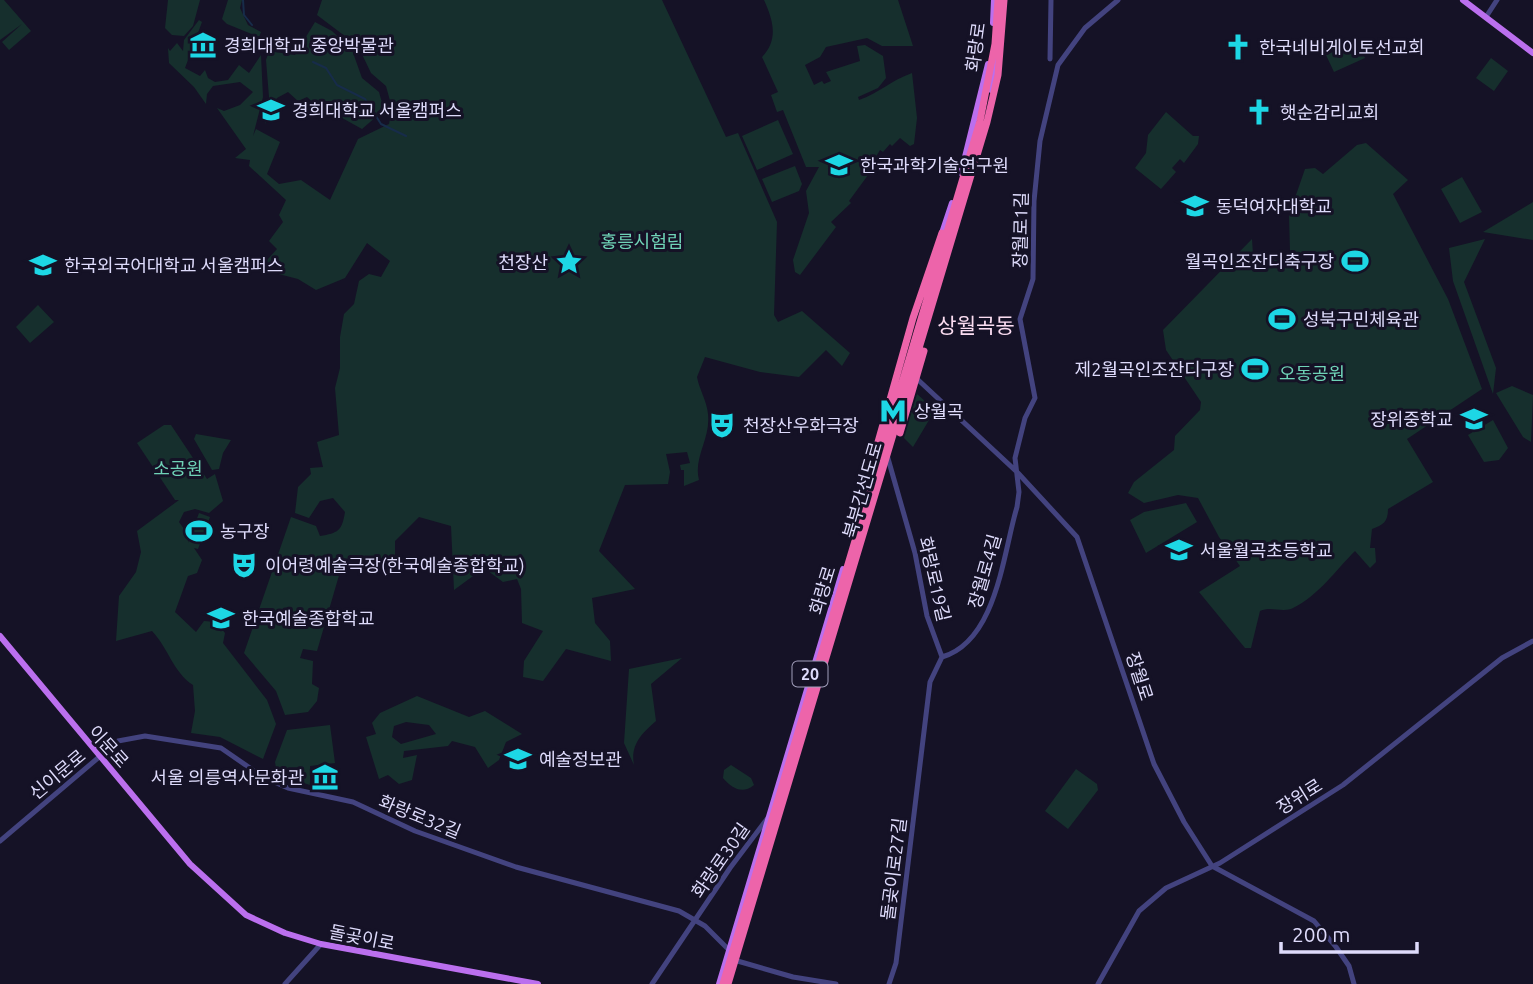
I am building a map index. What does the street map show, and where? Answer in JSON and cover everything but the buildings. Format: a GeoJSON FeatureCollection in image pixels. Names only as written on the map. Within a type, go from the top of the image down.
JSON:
{"type":"FeatureCollection","features":[{"type":"Feature","properties":{"kind":"highway","name":"북부간선도로"},"geometry":{"type":"LineString","coordinates":[[724,984],[980,121],[995,44],[999,0]]}},
{"type":"Feature","properties":{"kind":"highway","name":"북부간선도로"},"geometry":{"type":"LineString","coordinates":[[724,984],[870,519],[987,122],[998,75],[999,0]]}},
{"type":"Feature","properties":{"kind":"highway"},"geometry":{"type":"LineString","coordinates":[[870,519],[893,456],[963,218],[970,171]]}},
{"type":"Feature","properties":{"kind":"highway"},"geometry":{"type":"LineString","coordinates":[[866,501],[866,488],[913,318],[942,233]]}},
{"type":"Feature","properties":{"kind":"main road","name":"화랑로"},"geometry":{"type":"LineString","coordinates":[[724,984],[729,950],[777,801],[896,402],[910,373],[986,114],[999,0]]}},
{"type":"Feature","properties":{"kind":"main road"},"geometry":{"type":"LineString","coordinates":[[1463,0],[1533,53]]}},
{"type":"Feature","properties":{"kind":"main road","name":"화랑로"},"geometry":{"type":"LineString","coordinates":[[837,599],[886,448],[903,365],[952,204],[994,50]]}},
{"type":"Feature","properties":{"kind":"main road"},"geometry":{"type":"LineString","coordinates":[[952,204],[956,208],[956,216]]}},
{"type":"Feature","properties":{"kind":"main road","name":"장월로"},"geometry":{"type":"LineString","coordinates":[[903,365],[910,373]]}},
{"type":"Feature","properties":{"kind":"main road","name":"이문로"},"geometry":{"type":"LineString","coordinates":[[0,636],[199,873]]}},
{"type":"Feature","properties":{"kind":"main road","name":"화랑로"},"geometry":{"type":"LineString","coordinates":[[724,984],[733,960],[771,815]]}},
{"type":"Feature","properties":{"kind":"main road","name":"돌곶이로"},"geometry":{"type":"LineString","coordinates":[[199,873],[246,915],[285,933],[321,944],[538,984]]}},
{"type":"Feature","properties":{"kind":"street"},"geometry":{"type":"LineString","coordinates":[[1050,59],[1051,0]]}},
{"type":"Feature","properties":{"kind":"street","name":"장월로1길"},"geometry":{"type":"LineString","coordinates":[[1018,473],[1015,458],[1035,390],[1026,358],[1020,319],[1033,279],[1034,201],[1040,141],[1058,65],[1085,28],[1118,0]]}},
{"type":"Feature","properties":{"kind":"street"},"geometry":{"type":"LineString","coordinates":[[1486,17],[1497,0]]}},
{"type":"Feature","properties":{"kind":"street","name":"장월로"},"geometry":{"type":"LineString","coordinates":[[910,373],[1018,473],[1077,537],[1154,764],[1184,822],[1212,866],[1314,922],[1349,967],[1354,984]]}},
{"type":"Feature","properties":{"kind":"street","name":"화랑로19길"},"geometry":{"type":"LineString","coordinates":[[886,448],[915,553],[926,616],[942,657]]}},
{"type":"Feature","properties":{"kind":"street","name":"장월로4길"},"geometry":{"type":"LineString","coordinates":[[942,657],[949,655],[977,631],[989,614],[1017,507],[1018,473]]}},
{"type":"Feature","properties":{"kind":"street","name":"장위로"},"geometry":{"type":"LineString","coordinates":[[1098,984],[1139,911],[1166,888],[1212,866],[1343,785],[1502,658],[1533,641]]}},
{"type":"Feature","properties":{"kind":"street","name":"돌곶이로27길"},"geometry":{"type":"LineString","coordinates":[[889,984],[896,963],[930,682],[942,657]]}},
{"type":"Feature","properties":{"kind":"street","name":"화랑로32길"},"geometry":{"type":"LineString","coordinates":[[100,756],[118,741],[139,735],[215,746],[240,759],[263,777],[288,788],[353,802],[415,831],[516,867],[674,910],[696,919],[729,950]]}},
{"type":"Feature","properties":{"kind":"street","name":"신이문로"},"geometry":{"type":"LineString","coordinates":[[0,841],[100,756]]}},
{"type":"Feature","properties":{"kind":"street","name":"화랑로30길"},"geometry":{"type":"LineString","coordinates":[[652,984],[771,815]]}},
{"type":"Feature","properties":{"kind":"street"},"geometry":{"type":"LineString","coordinates":[[285,984],[321,944]]}},
{"type":"Feature","properties":{"kind":"street"},"geometry":{"type":"LineString","coordinates":[[733,960],[793,977],[836,984]]}},
{"type":"Feature","properties":{"kind":"green space"},"geometry":{"type":"Polygon","coordinates":[[[0,0],[4,0],[31,31],[9,50],[2,42],[22,24],[0,40],[0,0]]]}},
{"type":"Feature","properties":{"kind":"green space"},"geometry":{"type":"Polygon","coordinates":[[[168,0],[200,0],[193,26],[184,36],[172,35],[165,28],[168,0]]]}},
{"type":"Feature","properties":{"kind":"green space"},"geometry":{"type":"Polygon","coordinates":[[[228,0],[242,0],[240,8],[248,25],[261,32],[259,37],[227,24],[222,19],[228,0]]]}},
{"type":"Feature","properties":{"kind":"green space","name":"홍릉시험림"},"geometry":{"type":"Polygon","coordinates":[[[322,0],[662,0],[726,137],[738,133],[777,222],[774,315],[778,322],[802,311],[850,353],[842,366],[826,350],[799,377],[760,372],[705,357],[697,377],[707,409],[708,423],[698,464],[699,480],[684,486],[684,470],[681,470],[680,465],[690,463],[687,452],[666,454],[670,472],[668,484],[625,485],[599,551],[635,589],[592,598],[595,623],[610,641],[611,661],[566,649],[543,681],[523,677],[524,661],[543,631],[522,623],[521,589],[517,579],[503,582],[484,568],[454,590],[451,526],[419,517],[395,541],[395,558],[342,565],[317,651],[303,649],[300,658],[313,661],[312,684],[319,688],[317,701],[308,712],[285,715],[276,691],[244,653],[291,517],[316,526],[320,536],[335,532],[341,527],[345,512],[333,498],[320,501],[309,518],[295,513],[298,487],[311,474],[310,468],[323,467],[317,442],[339,435],[335,388],[340,368],[340,337],[344,314],[354,304],[359,281],[369,274],[381,277],[390,261],[367,243],[345,278],[316,290],[298,279],[259,269],[277,249],[269,241],[283,222],[279,215],[286,200],[249,166],[250,160],[235,158],[246,149],[217,108],[224,111],[240,105],[253,92],[240,82],[213,86],[207,94],[206,104],[194,87],[169,63],[168,48],[170,51],[177,43],[183,51],[184,40],[199,20],[202,22],[185,68],[200,76],[205,70],[208,78],[215,82],[228,80],[239,65],[249,73],[261,55],[263,97],[253,136],[256,129],[280,142],[267,174],[279,184],[301,180],[330,200],[358,139],[389,124],[392,108],[386,86],[371,73],[358,46],[317,15],[322,0]]]}},
{"type":"Feature","properties":{"kind":"green space"},"geometry":{"type":"Polygon","coordinates":[[[764,0],[898,0],[913,46],[882,46],[867,38],[826,47],[820,57],[805,65],[814,85],[822,81],[824,84],[831,81],[826,72],[860,61],[857,46],[865,45],[883,56],[886,78],[878,88],[858,97],[859,100],[912,73],[917,118],[914,144],[910,146],[900,138],[883,152],[880,150],[869,168],[871,171],[849,201],[851,203],[831,222],[836,227],[800,275],[795,272],[793,260],[809,213],[806,191],[819,167],[806,167],[783,110],[777,112],[771,95],[778,92],[762,57],[771,43],[773,29],[764,0]]]}},
{"type":"Feature","properties":{"kind":"green space"},"geometry":{"type":"Polygon","coordinates":[[[315,22],[332,31],[352,50],[362,78],[379,92],[384,110],[362,129],[326,109],[322,110],[307,97],[298,101],[288,92],[277,98],[265,124],[269,97],[266,60],[269,51],[295,55],[315,22]]]}},
{"type":"Feature","properties":{"kind":"green space"},"geometry":{"type":"Polygon","coordinates":[[[1358,40],[1365,58],[1334,72],[1326,55],[1358,40]]]}},
{"type":"Feature","properties":{"kind":"green space"},"geometry":{"type":"Polygon","coordinates":[[[1491,58],[1508,71],[1494,91],[1476,78],[1491,58]]]}},
{"type":"Feature","properties":{"kind":"green space"},"geometry":{"type":"Polygon","coordinates":[[[1166,112],[1193,136],[1199,136],[1198,144],[1184,163],[1180,159],[1172,168],[1176,172],[1161,189],[1135,168],[1146,153],[1148,135],[1166,112]]]}},
{"type":"Feature","properties":{"kind":"green space"},"geometry":{"type":"Polygon","coordinates":[[[778,120],[793,154],[757,170],[742,136],[778,120]]]}},
{"type":"Feature","properties":{"kind":"green space","name":"오동공원"},"geometry":{"type":"Polygon","coordinates":[[[1366,143],[1408,180],[1393,194],[1448,299],[1482,389],[1407,439],[1433,482],[1388,509],[1384,522],[1372,529],[1370,548],[1375,548],[1376,562],[1370,568],[1355,551],[1319,590],[1302,603],[1285,610],[1260,611],[1251,648],[1245,648],[1199,592],[1240,566],[1219,537],[1198,498],[1178,495],[1144,503],[1128,493],[1134,482],[1174,450],[1175,436],[1200,410],[1201,402],[1166,350],[1163,330],[1252,239],[1253,255],[1284,262],[1290,251],[1289,215],[1305,169],[1315,168],[1323,174],[1357,145],[1366,143]]]}},
{"type":"Feature","properties":{"kind":"green space"},"geometry":{"type":"Polygon","coordinates":[[[795,166],[802,184],[799,191],[772,202],[762,179],[795,166]]]}},
{"type":"Feature","properties":{"kind":"green space"},"geometry":{"type":"Polygon","coordinates":[[[1462,177],[1482,212],[1460,223],[1441,189],[1462,177]]]}},
{"type":"Feature","properties":{"kind":"green space"},"geometry":{"type":"Polygon","coordinates":[[[1533,202],[1533,240],[1483,232],[1533,202]]]}},
{"type":"Feature","properties":{"kind":"green space"},"geometry":{"type":"Polygon","coordinates":[[[1485,239],[1464,282],[1496,368],[1493,394],[1453,281],[1449,248],[1485,239]]]}},
{"type":"Feature","properties":{"kind":"green space"},"geometry":{"type":"Polygon","coordinates":[[[38,305],[54,322],[30,343],[16,327],[38,305]]]}},
{"type":"Feature","properties":{"kind":"green space"},"geometry":{"type":"Polygon","coordinates":[[[1512,386],[1533,395],[1531,442],[1523,437],[1496,393],[1512,386]]]}},
{"type":"Feature","properties":{"kind":"green space"},"geometry":{"type":"Polygon","coordinates":[[[917,394],[935,410],[913,447],[904,438],[917,394]]]}},
{"type":"Feature","properties":{"kind":"green space"},"geometry":{"type":"Polygon","coordinates":[[[1493,420],[1508,448],[1499,460],[1484,462],[1468,435],[1493,420]]]}},
{"type":"Feature","properties":{"kind":"green space","name":"소공원"},"geometry":{"type":"Polygon","coordinates":[[[164,425],[171,425],[207,479],[215,474],[223,501],[209,513],[195,509],[184,512],[179,522],[189,536],[188,543],[199,513],[210,517],[198,549],[194,548],[202,560],[197,573],[188,576],[175,612],[196,632],[204,621],[216,622],[225,633],[223,643],[267,700],[276,724],[263,759],[220,737],[191,733],[195,711],[193,685],[181,674],[152,631],[116,641],[119,596],[136,572],[141,552],[137,531],[179,500],[175,500],[137,443],[164,425]]]}},
{"type":"Feature","properties":{"kind":"green space"},"geometry":{"type":"Polygon","coordinates":[[[196,434],[231,440],[223,453],[219,469],[212,470],[194,439],[196,434]]]}},
{"type":"Feature","properties":{"kind":"green space"},"geometry":{"type":"Polygon","coordinates":[[[1186,503],[1197,522],[1146,553],[1130,520],[1144,512],[1186,503]]]}},
{"type":"Feature","properties":{"kind":"green space"},"geometry":{"type":"Polygon","coordinates":[[[682,658],[651,684],[656,721],[636,745],[634,765],[624,743],[629,669],[682,658]]]}},
{"type":"Feature","properties":{"kind":"green space"},"geometry":{"type":"Polygon","coordinates":[[[417,696],[469,717],[485,711],[522,734],[506,742],[499,760],[488,768],[475,747],[452,741],[448,746],[404,751],[403,758],[417,755],[412,780],[399,784],[388,775],[379,779],[366,737],[376,734],[372,723],[380,713],[417,696]],[[406,722],[394,726],[392,737],[401,744],[436,734],[429,725],[406,722]]]}},
{"type":"Feature","properties":{"kind":"green space"},"geometry":{"type":"Polygon","coordinates":[[[330,725],[335,763],[310,766],[310,785],[277,774],[275,762],[287,730],[330,725]]]}},
{"type":"Feature","properties":{"kind":"green space"},"geometry":{"type":"Polygon","coordinates":[[[731,765],[751,778],[754,785],[741,790],[730,785],[723,778],[724,770],[731,765]]]}},
{"type":"Feature","properties":{"kind":"green space"},"geometry":{"type":"Polygon","coordinates":[[[1076,769],[1097,784],[1098,790],[1068,829],[1045,811],[1076,769]]]}},
{"type":"Feature","properties":{"kind":"waterway"},"geometry":{"type":"LineString","coordinates":[[243,0],[244,15],[252,25]]}},
{"type":"Feature","properties":{"kind":"waterway"},"geometry":{"type":"LineString","coordinates":[[313,62],[326,68],[337,85],[365,99],[381,124],[406,136]]}},
{"type":"Feature","properties":{"kind":"place","name":"경희대학교 중앙박물관"},"geometry":{"type":"Point","coordinates":[203,45]}},
{"type":"Feature","properties":{"kind":"place","name":"한국네비게이토선교회"},"geometry":{"type":"Point","coordinates":[1238,47]}},
{"type":"Feature","properties":{"kind":"place","name":"경희대학교 서울캠퍼스"},"geometry":{"type":"Point","coordinates":[271,110]}},
{"type":"Feature","properties":{"kind":"place","name":"햇순감리교회"},"geometry":{"type":"Point","coordinates":[1259,112]}},
{"type":"Feature","properties":{"kind":"place","name":"한국과학기술연구원"},"geometry":{"type":"Point","coordinates":[839,165]}},
{"type":"Feature","properties":{"kind":"place","name":"동덕여자대학교"},"geometry":{"type":"Point","coordinates":[1195,206]}},
{"type":"Feature","properties":{"kind":"place","name":"월곡인조잔디축구장"},"geometry":{"type":"Point","coordinates":[1355,261]}},
{"type":"Feature","properties":{"kind":"place","name":"천장산"},"geometry":{"type":"Point","coordinates":[569,262]}},
{"type":"Feature","properties":{"kind":"place","name":"한국외국어대학교 서울캠퍼스"},"geometry":{"type":"Point","coordinates":[43,265]}},
{"type":"Feature","properties":{"kind":"place","name":"성북구민체육관"},"geometry":{"type":"Point","coordinates":[1282,319]}},
{"type":"Feature","properties":{"kind":"place","name":"제2월곡인조잔디구장"},"geometry":{"type":"Point","coordinates":[1255,369]}},
{"type":"Feature","properties":{"kind":"place","name":"상월곡"},"geometry":{"type":"Point","coordinates":[893,411]}},
{"type":"Feature","properties":{"kind":"place","name":"장위중학교"},"geometry":{"type":"Point","coordinates":[1474,419]}},
{"type":"Feature","properties":{"kind":"place","name":"천장산우화극장"},"geometry":{"type":"Point","coordinates":[722,425]}},
{"type":"Feature","properties":{"kind":"place","name":"농구장"},"geometry":{"type":"Point","coordinates":[199,531]}},
{"type":"Feature","properties":{"kind":"place","name":"서울월곡초등학교"},"geometry":{"type":"Point","coordinates":[1179,550]}},
{"type":"Feature","properties":{"kind":"place","name":"이어령예술극장(한국예술종합학교)"},"geometry":{"type":"Point","coordinates":[244,565]}},
{"type":"Feature","properties":{"kind":"place","name":"한국예술종합학교"},"geometry":{"type":"Point","coordinates":[221,618]}},
{"type":"Feature","properties":{"kind":"place","name":"예술정보관"},"geometry":{"type":"Point","coordinates":[518,759]}},
{"type":"Feature","properties":{"kind":"place","name":"서울 의릉역사문화관"},"geometry":{"type":"Point","coordinates":[325,777]}},
{"type":"Feature","properties":{"kind":"district","name":"상월곡동"},"geometry":{"type":"Point","coordinates":[976,325]}}]}
